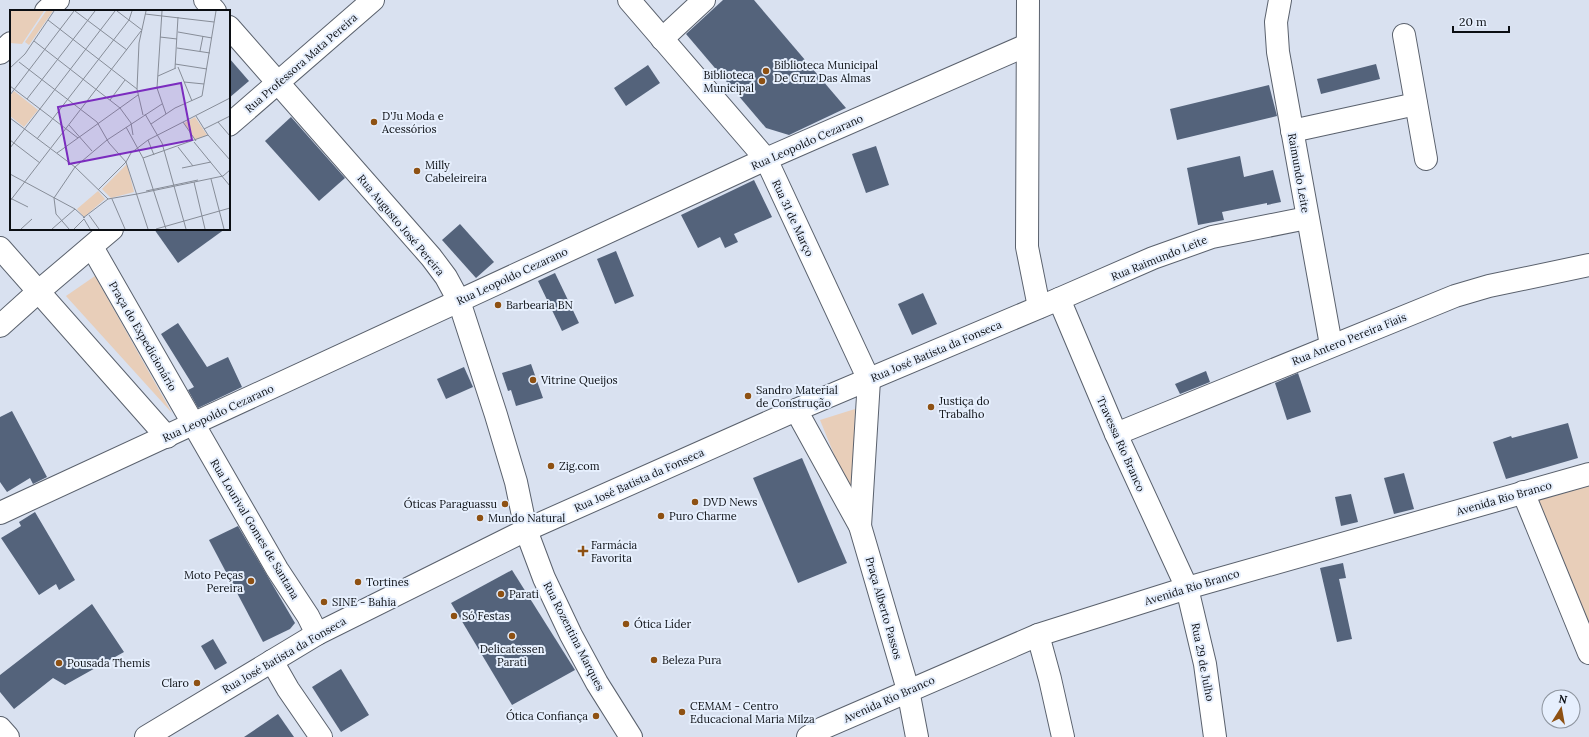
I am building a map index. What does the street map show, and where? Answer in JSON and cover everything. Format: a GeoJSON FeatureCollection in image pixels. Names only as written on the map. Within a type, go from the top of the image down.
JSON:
{"type":"FeatureCollection","features":[{"type":"Feature","properties":{"kind":"street"},"geometry":{"type":"LineString","coordinates":[[47,10],[58,0]]}},
{"type":"Feature","properties":{"kind":"street"},"geometry":{"type":"LineString","coordinates":[[205,0],[214,10]]}},
{"type":"Feature","properties":{"kind":"street","name":"Rua Professora Mata Pereira"},"geometry":{"type":"LineString","coordinates":[[230,124],[373,0]]}},
{"type":"Feature","properties":{"kind":"street","name":"Rua 31 de Março"},"geometry":{"type":"LineString","coordinates":[[628,0],[766,159],[869,380]]}},
{"type":"Feature","properties":{"kind":"street"},"geometry":{"type":"LineString","coordinates":[[662,39],[704,0]]}},
{"type":"Feature","properties":{"kind":"street"},"geometry":{"type":"LineString","coordinates":[[1028,0],[1027,247],[1039,307]]}},
{"type":"Feature","properties":{"kind":"street","name":"Raimundo Leite"},"geometry":{"type":"LineString","coordinates":[[1273,1],[1278,52],[1331,345]]}},
{"type":"Feature","properties":{"kind":"street","name":"Rua Augusto José Pereira"},"geometry":{"type":"LineString","coordinates":[[230,28],[431,257],[446,277],[458,301],[496,416],[516,482],[526,530]]}},
{"type":"Feature","properties":{"kind":"street"},"geometry":{"type":"LineString","coordinates":[[1404,35],[1426,159]]}},
{"type":"Feature","properties":{"kind":"street"},"geometry":{"type":"LineString","coordinates":[[0,53],[10,44]]}},
{"type":"Feature","properties":{"kind":"street","name":"Rua Leopoldo Cezarano"},"geometry":{"type":"LineString","coordinates":[[0,513],[194,425],[766,159],[1027,45]]}},
{"type":"Feature","properties":{"kind":"street"},"geometry":{"type":"LineString","coordinates":[[1292,131],[1416,104]]}},
{"type":"Feature","properties":{"kind":"street","name":"Rua Raimundo Leite"},"geometry":{"type":"LineString","coordinates":[[1039,307],[1181,247],[1212,237],[1307,218]]}},
{"type":"Feature","properties":{"kind":"street"},"geometry":{"type":"LineString","coordinates":[[0,326],[111,230]]}},
{"type":"Feature","properties":{"kind":"street","name":"Praça do Expedicionário"},"geometry":{"type":"LineString","coordinates":[[92,247],[194,425]]}},
{"type":"Feature","properties":{"kind":"street"},"geometry":{"type":"LineString","coordinates":[[0,248],[167,437]]}},
{"type":"Feature","properties":{"kind":"street","name":"Rua Antero Pereira Fiais"},"geometry":{"type":"LineString","coordinates":[[1116,434],[1454,296],[1489,286],[1589,265]]}},
{"type":"Feature","properties":{"kind":"street","name":"Travessa Rio Branco"},"geometry":{"type":"LineString","coordinates":[[1059,299],[1116,434],[1187,588]]}},
{"type":"Feature","properties":{"kind":"street","name":"Rua José Batista da Fonseca"},"geometry":{"type":"LineString","coordinates":[[146,737],[316,634],[526,530],[796,410],[1039,307]]}},
{"type":"Feature","properties":{"kind":"street","name":"Praça Alberto Passos"},"geometry":{"type":"LineString","coordinates":[[860,526],[869,380]]}},
{"type":"Feature","properties":{"kind":"street","name":"Praça Alberto Passos"},"geometry":{"type":"LineString","coordinates":[[796,410],[860,526],[908,690],[917,737]]}},
{"type":"Feature","properties":{"kind":"street","name":"Rua Lourival Gomes de Santana"},"geometry":{"type":"LineString","coordinates":[[194,425],[278,569],[308,616],[316,634]]}},
{"type":"Feature","properties":{"kind":"street","name":"Avenida Rio Branco"},"geometry":{"type":"LineString","coordinates":[[808,737],[824,728],[908,690],[1038,635],[1187,588],[1589,474]]}},
{"type":"Feature","properties":{"kind":"street"},"geometry":{"type":"LineString","coordinates":[[1523,492],[1589,653]]}},
{"type":"Feature","properties":{"kind":"street","name":"Rua Rozentina Marques"},"geometry":{"type":"LineString","coordinates":[[526,530],[544,578],[571,635],[631,737]]}},
{"type":"Feature","properties":{"kind":"street","name":"Rua 29 de Julho"},"geometry":{"type":"LineString","coordinates":[[1187,588],[1205,664],[1215,737]]}},
{"type":"Feature","properties":{"kind":"street"},"geometry":{"type":"LineString","coordinates":[[1038,635],[1050,678],[1063,737]]}},
{"type":"Feature","properties":{"kind":"street"},"geometry":{"type":"LineString","coordinates":[[272,661],[288,689],[321,737]]}},
{"type":"Feature","properties":{"kind":"street"},"geometry":{"type":"LineString","coordinates":[[0,728],[8,737]]}},
{"type":"Feature","properties":{"kind":"shaded area"},"geometry":{"type":"Polygon","coordinates":[[[95,276],[172,413],[66,296],[95,276]]]}},
{"type":"Feature","properties":{"kind":"shaded area"},"geometry":{"type":"Polygon","coordinates":[[[855,409],[853,501],[820,420],[855,409]]]}},
{"type":"Feature","properties":{"kind":"shaded area"},"geometry":{"type":"Polygon","coordinates":[[[1589,485],[1589,641],[1534,501],[1589,485]]]}},
{"type":"Feature","properties":{"kind":"building","name":"Biblioteca Municipal De Cruz Das Almas"},"geometry":{"type":"Polygon","coordinates":[[[723,0],[754,0],[846,108],[789,135],[766,128],[686,34],[723,0]]]}},
{"type":"Feature","properties":{"kind":"building"},"geometry":{"type":"Polygon","coordinates":[[[230,59],[249,81],[230,97],[230,59]]]}},
{"type":"Feature","properties":{"kind":"building"},"geometry":{"type":"Polygon","coordinates":[[[1376,64],[1380,79],[1321,94],[1317,79],[1376,64]]]}},
{"type":"Feature","properties":{"kind":"building"},"geometry":{"type":"Polygon","coordinates":[[[648,65],[660,83],[626,106],[614,88],[648,65]]]}},
{"type":"Feature","properties":{"kind":"building"},"geometry":{"type":"Polygon","coordinates":[[[1269,85],[1277,116],[1177,140],[1170,109],[1269,85]]]}},
{"type":"Feature","properties":{"kind":"building"},"geometry":{"type":"Polygon","coordinates":[[[291,117],[345,178],[319,201],[265,141],[291,117]]]}},
{"type":"Feature","properties":{"kind":"building"},"geometry":{"type":"Polygon","coordinates":[[[876,146],[889,185],[866,193],[852,154],[876,146]]]}},
{"type":"Feature","properties":{"kind":"building"},"geometry":{"type":"Polygon","coordinates":[[[1240,156],[1244,177],[1273,170],[1281,202],[1267,205],[1267,203],[1222,212],[1224,220],[1198,225],[1187,168],[1240,156]]]}},
{"type":"Feature","properties":{"kind":"building"},"geometry":{"type":"Polygon","coordinates":[[[754,180],[772,217],[734,234],[738,242],[725,248],[720,237],[698,248],[681,215],[754,180]]]}},
{"type":"Feature","properties":{"kind":"building"},"geometry":{"type":"Polygon","coordinates":[[[460,224],[494,262],[476,278],[442,240],[460,224]]]}},
{"type":"Feature","properties":{"kind":"building"},"geometry":{"type":"Polygon","coordinates":[[[155,230],[224,230],[178,263],[155,230]]]}},
{"type":"Feature","properties":{"kind":"building"},"geometry":{"type":"Polygon","coordinates":[[[616,251],[634,296],[615,304],[597,259],[616,251]]]}},
{"type":"Feature","properties":{"kind":"building"},"geometry":{"type":"Polygon","coordinates":[[[555,273],[579,323],[562,331],[538,281],[555,273]]]}},
{"type":"Feature","properties":{"kind":"building"},"geometry":{"type":"Polygon","coordinates":[[[923,293],[937,324],[912,335],[898,304],[923,293]]]}},
{"type":"Feature","properties":{"kind":"building"},"geometry":{"type":"Polygon","coordinates":[[[178,323],[207,367],[228,357],[242,387],[198,408],[188,390],[194,387],[161,334],[178,323]]]}},
{"type":"Feature","properties":{"kind":"building"},"geometry":{"type":"Polygon","coordinates":[[[531,364],[543,398],[516,406],[511,390],[508,391],[502,373],[531,364]]]}},
{"type":"Feature","properties":{"kind":"building"},"geometry":{"type":"Polygon","coordinates":[[[464,367],[473,387],[446,399],[437,379],[464,367]]]}},
{"type":"Feature","properties":{"kind":"building"},"geometry":{"type":"Polygon","coordinates":[[[1206,371],[1210,382],[1180,394],[1175,384],[1206,371]]]}},
{"type":"Feature","properties":{"kind":"building"},"geometry":{"type":"Polygon","coordinates":[[[1298,373],[1311,412],[1287,420],[1275,383],[1298,373]]]}},
{"type":"Feature","properties":{"kind":"building"},"geometry":{"type":"Polygon","coordinates":[[[12,411],[47,477],[33,484],[30,478],[7,492],[0,482],[0,417],[12,411]]]}},
{"type":"Feature","properties":{"kind":"building"},"geometry":{"type":"Polygon","coordinates":[[[1568,423],[1578,458],[1506,479],[1493,442],[1511,436],[1512,438],[1568,423]]]}},
{"type":"Feature","properties":{"kind":"building"},"geometry":{"type":"Polygon","coordinates":[[[802,458],[847,563],[798,583],[753,478],[802,458]]]}},
{"type":"Feature","properties":{"kind":"building"},"geometry":{"type":"Polygon","coordinates":[[[1404,473],[1414,509],[1394,514],[1384,478],[1404,473]]]}},
{"type":"Feature","properties":{"kind":"building"},"geometry":{"type":"Polygon","coordinates":[[[1351,494],[1358,522],[1341,526],[1335,497],[1351,494]]]}},
{"type":"Feature","properties":{"kind":"building"},"geometry":{"type":"Polygon","coordinates":[[[35,512],[75,580],[59,590],[56,584],[39,595],[1,538],[21,526],[19,522],[35,512]]]}},
{"type":"Feature","properties":{"kind":"building","name":"Moto Peças Pereira"},"geometry":{"type":"Polygon","coordinates":[[[238,526],[295,623],[290,629],[263,642],[209,540],[238,526]]]}},
{"type":"Feature","properties":{"kind":"building"},"geometry":{"type":"Polygon","coordinates":[[[1343,563],[1346,578],[1339,579],[1352,639],[1337,642],[1320,568],[1343,563]]]}},
{"type":"Feature","properties":{"kind":"building","name":"Delicatessen Parati"},"geometry":{"type":"Polygon","coordinates":[[[512,570],[575,670],[512,705],[451,603],[512,570]]]}},
{"type":"Feature","properties":{"kind":"building","name":"Pousada Themis"},"geometry":{"type":"Polygon","coordinates":[[[92,604],[124,652],[65,685],[53,678],[14,709],[0,692],[0,675],[92,604]]]}},
{"type":"Feature","properties":{"kind":"building"},"geometry":{"type":"Polygon","coordinates":[[[213,639],[227,663],[215,670],[201,646],[213,639]]]}},
{"type":"Feature","properties":{"kind":"building"},"geometry":{"type":"Polygon","coordinates":[[[341,669],[369,715],[341,732],[312,687],[341,669]]]}},
{"type":"Feature","properties":{"kind":"building"},"geometry":{"type":"Polygon","coordinates":[[[278,714],[294,737],[244,737],[278,714]]]}},
{"type":"Feature","properties":{"kind":"place","name":"Biblioteca Municipal De Cruz Das Almas"},"geometry":{"type":"Point","coordinates":[766,71]}},
{"type":"Feature","properties":{"kind":"place","name":"Biblioteca Municipal"},"geometry":{"type":"Point","coordinates":[762,81]}},
{"type":"Feature","properties":{"kind":"place","name":"D'Ju Moda e Acessórios"},"geometry":{"type":"Point","coordinates":[374,122]}},
{"type":"Feature","properties":{"kind":"place","name":"Milly Cabeleireira"},"geometry":{"type":"Point","coordinates":[417,171]}},
{"type":"Feature","properties":{"kind":"place","name":"Barbearia BN"},"geometry":{"type":"Point","coordinates":[498,305]}},
{"type":"Feature","properties":{"kind":"place","name":"Vitrine Queijos"},"geometry":{"type":"Point","coordinates":[533,380]}},
{"type":"Feature","properties":{"kind":"place","name":"Sandro Material de Construção"},"geometry":{"type":"Point","coordinates":[748,396]}},
{"type":"Feature","properties":{"kind":"place","name":"Justiça do Trabalho"},"geometry":{"type":"Point","coordinates":[931,407]}},
{"type":"Feature","properties":{"kind":"place","name":"Zig.com"},"geometry":{"type":"Point","coordinates":[551,466]}},
{"type":"Feature","properties":{"kind":"place","name":"DVD News"},"geometry":{"type":"Point","coordinates":[695,502]}},
{"type":"Feature","properties":{"kind":"place","name":"Óticas Paraguassu"},"geometry":{"type":"Point","coordinates":[505,504]}},
{"type":"Feature","properties":{"kind":"place","name":"Puro Charme"},"geometry":{"type":"Point","coordinates":[661,516]}},
{"type":"Feature","properties":{"kind":"place","name":"Mundo Natural"},"geometry":{"type":"Point","coordinates":[480,518]}},
{"type":"Feature","properties":{"kind":"place","name":"Farmácia Favorita"},"geometry":{"type":"Point","coordinates":[583,551]}},
{"type":"Feature","properties":{"kind":"place","name":"Moto Peças Pereira"},"geometry":{"type":"Point","coordinates":[251,581]}},
{"type":"Feature","properties":{"kind":"place","name":"Tortines"},"geometry":{"type":"Point","coordinates":[358,582]}},
{"type":"Feature","properties":{"kind":"place","name":"Parati"},"geometry":{"type":"Point","coordinates":[501,594]}},
{"type":"Feature","properties":{"kind":"place","name":"SINE - Bahia"},"geometry":{"type":"Point","coordinates":[324,602]}},
{"type":"Feature","properties":{"kind":"place","name":"Só Festas"},"geometry":{"type":"Point","coordinates":[454,616]}},
{"type":"Feature","properties":{"kind":"place","name":"Ótica Líder"},"geometry":{"type":"Point","coordinates":[626,624]}},
{"type":"Feature","properties":{"kind":"place","name":"Delicatessen Parati"},"geometry":{"type":"Point","coordinates":[512,636]}},
{"type":"Feature","properties":{"kind":"place","name":"Beleza Pura"},"geometry":{"type":"Point","coordinates":[654,660]}},
{"type":"Feature","properties":{"kind":"place","name":"Pousada Themis"},"geometry":{"type":"Point","coordinates":[59,663]}},
{"type":"Feature","properties":{"kind":"place","name":"Claro"},"geometry":{"type":"Point","coordinates":[197,683]}},
{"type":"Feature","properties":{"kind":"place","name":"CEMAM - Centro Educacional Maria Milza"},"geometry":{"type":"Point","coordinates":[682,712]}},
{"type":"Feature","properties":{"kind":"place","name":"Ótica Confiança"},"geometry":{"type":"Point","coordinates":[596,716]}}]}
